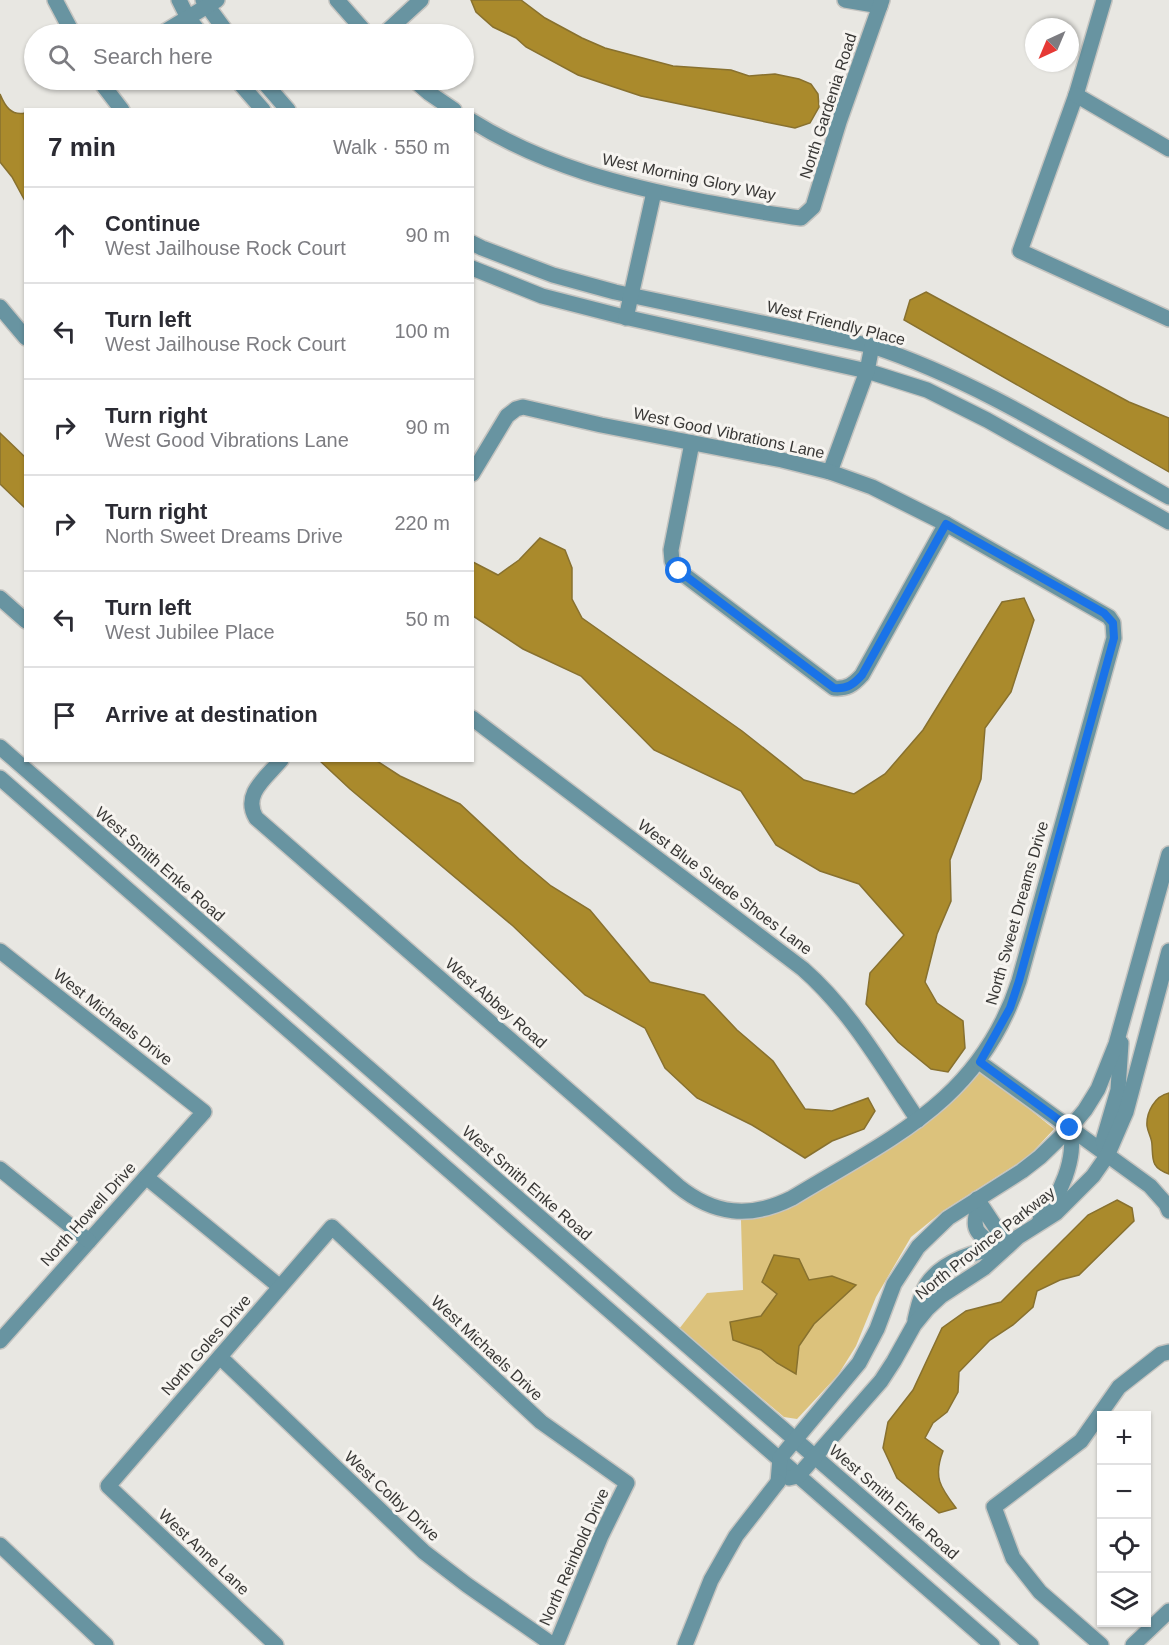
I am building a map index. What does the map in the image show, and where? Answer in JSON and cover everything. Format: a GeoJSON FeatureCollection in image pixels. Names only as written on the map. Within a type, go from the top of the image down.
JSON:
{"type":"FeatureCollection","features":[{"type":"Feature","properties":{"kind":"street"},"geometry":{"type":"LineString","coordinates":[[55,0],[68,24]]}},
{"type":"Feature","properties":{"kind":"street"},"geometry":{"type":"LineString","coordinates":[[179,0],[193,24]]}},
{"type":"Feature","properties":{"kind":"street"},"geometry":{"type":"LineString","coordinates":[[337,0],[358,24]]}},
{"type":"Feature","properties":{"kind":"street"},"geometry":{"type":"LineString","coordinates":[[395,24],[421,0]]}},
{"type":"Feature","properties":{"kind":"street"},"geometry":{"type":"LineString","coordinates":[[846,0],[881,3]]}},
{"type":"Feature","properties":{"kind":"street"},"geometry":{"type":"LineString","coordinates":[[1104,0],[1076,95],[1020,251],[1169,319]]}},
{"type":"Feature","properties":{"kind":"street"},"geometry":{"type":"LineString","coordinates":[[178,24],[209,2],[222,24]]}},
{"type":"Feature","properties":{"kind":"street","name":"North Gardenia Road"},"geometry":{"type":"LineString","coordinates":[[801,218],[813,207],[839,122],[881,3]]}},
{"type":"Feature","properties":{"kind":"street"},"geometry":{"type":"LineString","coordinates":[[107,90],[120,108]]}},
{"type":"Feature","properties":{"kind":"street"},"geometry":{"type":"LineString","coordinates":[[246,90],[261,108]]}},
{"type":"Feature","properties":{"kind":"street"},"geometry":{"type":"LineString","coordinates":[[271,90],[286,108]]}},
{"type":"Feature","properties":{"kind":"street"},"geometry":{"type":"LineString","coordinates":[[426,90],[451,108]]}},
{"type":"Feature","properties":{"kind":"street"},"geometry":{"type":"LineString","coordinates":[[1076,95],[1169,149]]}},
{"type":"Feature","properties":{"kind":"street","name":"West Morning Glory Way"},"geometry":{"type":"LineString","coordinates":[[474,122],[501,139],[575,170],[654,192],[801,218]]}},
{"type":"Feature","properties":{"kind":"street"},"geometry":{"type":"LineString","coordinates":[[626,318],[654,192]]}},
{"type":"Feature","properties":{"kind":"street","name":"West Friendly Place"},"geometry":{"type":"LineString","coordinates":[[474,244],[553,275],[632,296],[872,346],[905,357],[964,383],[1169,497]]}},
{"type":"Feature","properties":{"kind":"street"},"geometry":{"type":"LineString","coordinates":[[474,269],[542,296],[626,318],[867,371],[927,390],[955,403],[1169,522]]}},
{"type":"Feature","properties":{"kind":"street"},"geometry":{"type":"LineString","coordinates":[[0,308],[24,336]]}},
{"type":"Feature","properties":{"kind":"street"},"geometry":{"type":"LineString","coordinates":[[830,472],[867,371],[872,346]]}},
{"type":"Feature","properties":{"kind":"street","name":"West Good Vibrations Lane"},"geometry":{"type":"LineString","coordinates":[[474,471],[507,416],[516,409],[531,408],[566,418],[782,460],[830,472],[910,504],[1104,613],[1113,623]]}},
{"type":"Feature","properties":{"kind":"street"},"geometry":{"type":"LineString","coordinates":[[692,443],[671,550],[672,561],[679,571],[834,688],[845,688],[862,675],[946,524]]}},
{"type":"Feature","properties":{"kind":"street"},"geometry":{"type":"LineString","coordinates":[[0,598],[24,619]]}},
{"type":"Feature","properties":{"kind":"street","name":"North Sweet Dreams Drive"},"geometry":{"type":"LineString","coordinates":[[731,1211],[753,1211],[773,1207],[792,1198],[918,1120],[964,1080],[980,1062],[1010,1008],[1019,981],[1114,638],[1113,623]]}},
{"type":"Feature","properties":{"kind":"street","name":"West Blue Suede Shoes Lane"},"geometry":{"type":"LineString","coordinates":[[474,720],[793,962],[825,989],[845,1011],[918,1120]]}},
{"type":"Feature","properties":{"kind":"street","name":"West Smith Enke Road"},"geometry":{"type":"LineString","coordinates":[[0,747],[1031,1645]]}},
{"type":"Feature","properties":{"kind":"street","name":"West Abbey Road"},"geometry":{"type":"LineString","coordinates":[[279,762],[255,789],[250,804],[256,818],[678,1186],[694,1198],[712,1207],[731,1211]]}},
{"type":"Feature","properties":{"kind":"street"},"geometry":{"type":"LineString","coordinates":[[0,778],[992,1645]]}},
{"type":"Feature","properties":{"kind":"street","name":"North Province Parkway"},"geometry":{"type":"LineString","coordinates":[[780,1458],[859,1363],[877,1329],[894,1284],[918,1247],[948,1218],[979,1202],[1023,1171],[1070,1128],[1085,1110],[1108,1067],[1169,854]]}},
{"type":"Feature","properties":{"kind":"street","name":"West Michaels Drive"},"geometry":{"type":"LineString","coordinates":[[0,951],[204,1112]]}},
{"type":"Feature","properties":{"kind":"street","name":"North Province Parkway"},"geometry":{"type":"LineString","coordinates":[[798,1476],[881,1380],[914,1325],[927,1309],[941,1296],[984,1268],[1003,1246],[1056,1213],[1093,1176],[1107,1156],[1126,1112],[1169,951]]}},
{"type":"Feature","properties":{"kind":"street"},"geometry":{"type":"LineString","coordinates":[[1107,1156],[1102,1140],[1118,1090],[1122,1024]]}},
{"type":"Feature","properties":{"kind":"street"},"geometry":{"type":"LineString","coordinates":[[980,1062],[1150,1186],[1166,1204],[1169,1211]]}},
{"type":"Feature","properties":{"kind":"street","name":"North Howell Drive"},"geometry":{"type":"LineString","coordinates":[[0,1341],[204,1112]]}},
{"type":"Feature","properties":{"kind":"street"},"geometry":{"type":"LineString","coordinates":[[1032,1228],[1046,1213],[1062,1182],[1072,1149],[1070,1128]]}},
{"type":"Feature","properties":{"kind":"street"},"geometry":{"type":"LineString","coordinates":[[0,1169],[89,1240]]}},
{"type":"Feature","properties":{"kind":"street"},"geometry":{"type":"LineString","coordinates":[[146,1177],[279,1287]]}},
{"type":"Feature","properties":{"kind":"street"},"geometry":{"type":"LineString","coordinates":[[914,1325],[927,1284],[940,1271],[964,1257],[1003,1246],[979,1202]]}},
{"type":"Feature","properties":{"kind":"street","name":"West Michaels Drive"},"geometry":{"type":"LineString","coordinates":[[332,1227],[541,1422],[627,1483]]}},
{"type":"Feature","properties":{"kind":"street","name":"North Goles Drive"},"geometry":{"type":"LineString","coordinates":[[108,1486],[332,1227]]}},
{"type":"Feature","properties":{"kind":"street"},"geometry":{"type":"LineString","coordinates":[[1101,1645],[1040,1592],[1013,1558],[994,1507],[1081,1441],[1119,1387],[1161,1354],[1169,1352]]}},
{"type":"Feature","properties":{"kind":"street","name":"West Colby Drive"},"geometry":{"type":"LineString","coordinates":[[220,1357],[424,1552],[467,1585],[554,1645]]}},
{"type":"Feature","properties":{"kind":"street"},"geometry":{"type":"LineString","coordinates":[[685,1645],[711,1580],[731,1545],[778,1482],[780,1458]]}},
{"type":"Feature","properties":{"kind":"street"},"geometry":{"type":"LineString","coordinates":[[778,1482],[798,1476]]}},
{"type":"Feature","properties":{"kind":"street","name":"North Reinbold Drive"},"geometry":{"type":"LineString","coordinates":[[554,1645],[601,1536],[627,1483]]}},
{"type":"Feature","properties":{"kind":"street","name":"West Anne Lane"},"geometry":{"type":"LineString","coordinates":[[108,1486],[276,1645]]}},
{"type":"Feature","properties":{"kind":"street"},"geometry":{"type":"LineString","coordinates":[[0,1545],[106,1645]]}},
{"type":"Feature","properties":{"kind":"street"},"geometry":{"type":"LineString","coordinates":[[1133,1645],[1169,1611]]}},
{"type":"Feature","properties":{"kind":"shaded area"},"geometry":{"type":"Polygon","coordinates":[[[471,0],[521,0],[545,18],[605,48],[673,66],[731,70],[749,76],[775,74],[799,79],[811,84],[818,94],[819,107],[810,123],[795,128],[641,96],[578,75],[526,47],[516,38],[493,27],[476,12],[471,0]]]}},
{"type":"Feature","properties":{"kind":"shaded area"},"geometry":{"type":"Polygon","coordinates":[[[0,94],[9,109],[16,113],[24,113],[24,199],[12,177],[0,162],[0,94]]]}},
{"type":"Feature","properties":{"kind":"shaded area"},"geometry":{"type":"Polygon","coordinates":[[[926,292],[1129,402],[1169,418],[1169,472],[904,320],[910,300],[926,292]]]}},
{"type":"Feature","properties":{"kind":"shaded area"},"geometry":{"type":"Polygon","coordinates":[[[0,433],[24,456],[24,507],[0,484],[0,433]]]}},
{"type":"Feature","properties":{"kind":"shaded area"},"geometry":{"type":"Polygon","coordinates":[[[540,538],[565,550],[572,568],[572,599],[582,618],[742,731],[804,780],[854,794],[885,774],[923,730],[1002,602],[1024,598],[1034,620],[1011,692],[985,728],[981,779],[950,860],[951,901],[937,934],[925,982],[937,1003],[963,1021],[965,1048],[948,1072],[931,1069],[898,1042],[866,1004],[870,973],[904,935],[859,884],[820,871],[776,845],[741,791],[654,750],[581,676],[523,649],[474,617],[474,563],[498,575],[519,560],[540,538]]]}},
{"type":"Feature","properties":{"kind":"shaded area"},"geometry":{"type":"Polygon","coordinates":[[[321,762],[379,762],[400,776],[460,804],[551,886],[590,910],[650,982],[704,995],[737,1030],[773,1061],[805,1109],[832,1111],[868,1098],[875,1111],[864,1129],[832,1141],[805,1158],[752,1125],[697,1098],[665,1068],[645,1028],[585,995],[513,926],[321,762]]]}},
{"type":"Feature","properties":{"kind":"shaded area"},"geometry":{"type":"Polygon","coordinates":[[[981,1070],[1054,1129],[1028,1157],[943,1211],[911,1237],[876,1297],[856,1346],[838,1375],[797,1419],[784,1417],[679,1329],[707,1293],[743,1290],[741,1220],[789,1209],[865,1162],[946,1108],[981,1070]]]}},
{"type":"Feature","properties":{"kind":"shaded area"},"geometry":{"type":"Polygon","coordinates":[[[1169,1093],[1169,1174],[1163,1172],[1154,1163],[1152,1142],[1147,1126],[1152,1105],[1160,1097],[1169,1093]]]}},
{"type":"Feature","properties":{"kind":"shaded area"},"geometry":{"type":"Polygon","coordinates":[[[1117,1200],[1132,1208],[1134,1221],[1079,1275],[1060,1280],[1037,1291],[1033,1307],[1013,1325],[990,1340],[959,1372],[958,1392],[947,1412],[933,1423],[925,1438],[943,1451],[938,1475],[942,1488],[956,1508],[939,1513],[897,1478],[883,1448],[888,1422],[913,1390],[942,1328],[966,1311],[1001,1302],[1088,1215],[1117,1200]]]}},
{"type":"Feature","properties":{"kind":"shaded area"},"geometry":{"type":"Polygon","coordinates":[[[774,1255],[799,1259],[809,1280],[832,1276],[856,1285],[814,1324],[799,1346],[796,1374],[761,1350],[733,1340],[730,1322],[761,1316],[777,1294],[762,1282],[774,1255]]]}},
{"type":"Feature","properties":{"kind":"route"},"geometry":{"type":"LineString","coordinates":[[679,571],[834,688],[845,688],[862,675],[946,524],[1109,617],[1115,631],[1114,638],[1019,981],[1010,1008],[980,1062],[1070,1128]]}}]}
